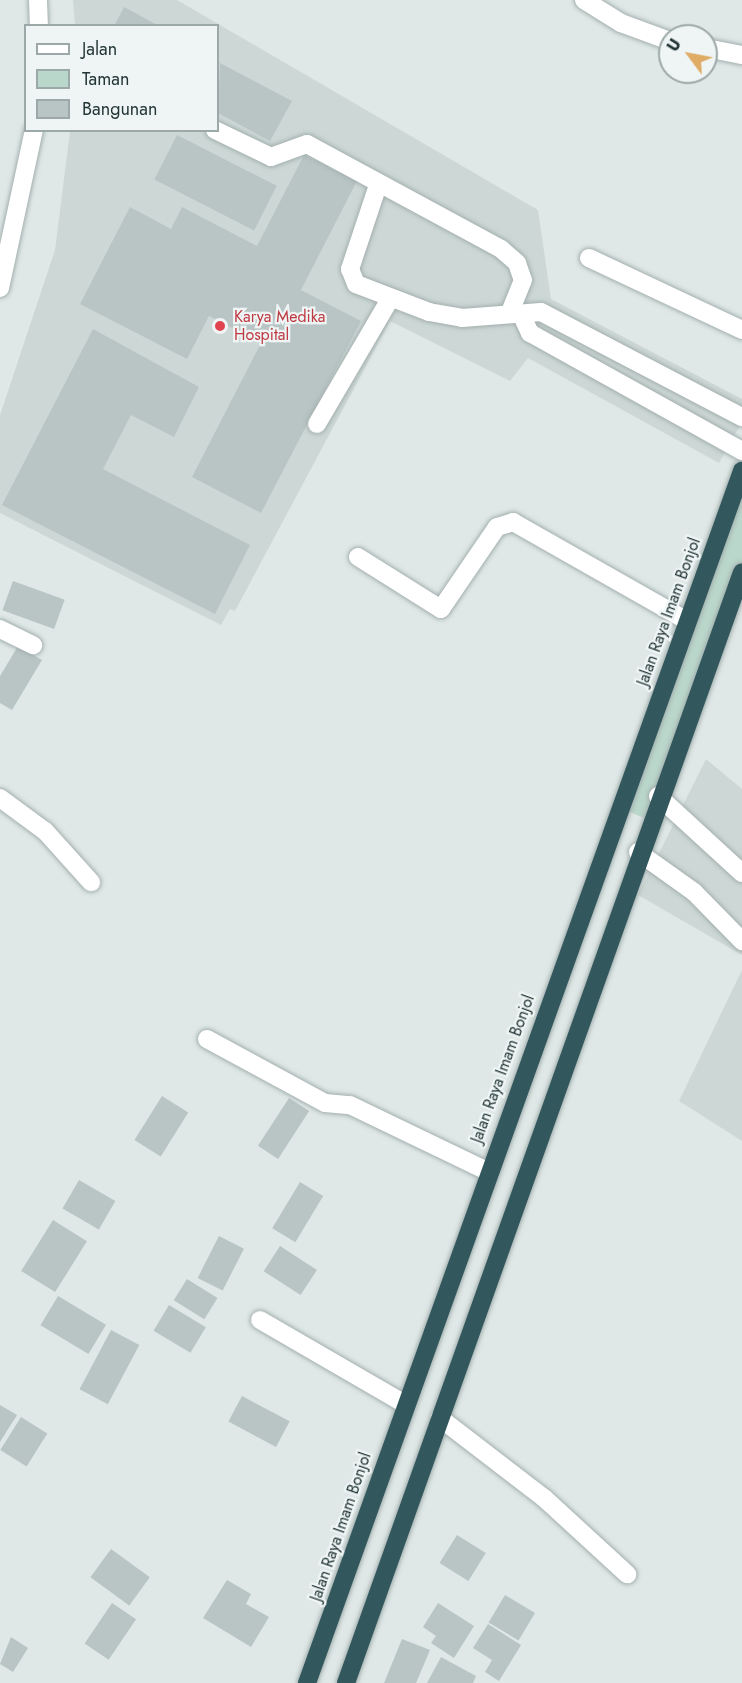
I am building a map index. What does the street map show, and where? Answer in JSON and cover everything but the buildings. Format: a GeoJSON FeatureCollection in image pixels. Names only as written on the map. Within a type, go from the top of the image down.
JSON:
{"type":"FeatureCollection","features":[{"type":"Feature","properties":{"kind":"highway","name":"Jalan Raya Imam Bonjol"},"geometry":{"type":"LineString","coordinates":[[307,1683],[487,1171],[742,471]]}},
{"type":"Feature","properties":{"kind":"highway"},"geometry":{"type":"LineString","coordinates":[[346,1683],[638,852],[742,572]]}},
{"type":"Feature","properties":{"kind":"highway"},"geometry":{"type":"LineString","coordinates":[[619,808],[650,820]]}},
{"type":"Feature","properties":{"kind":"street"},"geometry":{"type":"LineString","coordinates":[[38,0],[39,24]]}},
{"type":"Feature","properties":{"kind":"street"},"geometry":{"type":"LineString","coordinates":[[584,0],[621,23],[658,37]]}},
{"type":"Feature","properties":{"kind":"street"},"geometry":{"type":"LineString","coordinates":[[718,50],[742,55]]}},
{"type":"Feature","properties":{"kind":"street"},"geometry":{"type":"LineString","coordinates":[[0,288],[34,132]]}},
{"type":"Feature","properties":{"kind":"street"},"geometry":{"type":"LineString","coordinates":[[219,132],[271,157],[307,144],[517,263],[523,280],[517,313],[530,333],[742,452]]}},
{"type":"Feature","properties":{"kind":"street"},"geometry":{"type":"LineString","coordinates":[[378,184],[349,276],[390,299],[462,318],[492,318],[517,313],[541,312],[742,417]]}},
{"type":"Feature","properties":{"kind":"street"},"geometry":{"type":"LineString","coordinates":[[589,258],[742,330]]}},
{"type":"Feature","properties":{"kind":"street"},"geometry":{"type":"LineString","coordinates":[[317,424],[390,299]]}},
{"type":"Feature","properties":{"kind":"street"},"geometry":{"type":"LineString","coordinates":[[358,557],[441,609],[497,527],[513,522],[687,621]]}},
{"type":"Feature","properties":{"kind":"street"},"geometry":{"type":"LineString","coordinates":[[0,629],[33,645]]}},
{"type":"Feature","properties":{"kind":"street"},"geometry":{"type":"LineString","coordinates":[[658,796],[742,873]]}},
{"type":"Feature","properties":{"kind":"street"},"geometry":{"type":"LineString","coordinates":[[0,798],[45,831],[91,882]]}},
{"type":"Feature","properties":{"kind":"street"},"geometry":{"type":"LineString","coordinates":[[638,852],[694,892],[742,941]]}},
{"type":"Feature","properties":{"kind":"street"},"geometry":{"type":"LineString","coordinates":[[207,1039],[325,1103],[350,1105],[487,1171]]}},
{"type":"Feature","properties":{"kind":"street"},"geometry":{"type":"LineString","coordinates":[[260,1320],[405,1404]]}},
{"type":"Feature","properties":{"kind":"street"},"geometry":{"type":"LineString","coordinates":[[440,1418],[544,1498],[627,1574]]}},
{"type":"Feature","properties":{"kind":"shaded area","name":"Karya Medika Hospital"},"geometry":{"type":"Polygon","coordinates":[[[73,0],[177,0],[218,24],[75,24],[73,0]]]}},
{"type":"Feature","properties":{"kind":"shaded area","name":"Karya Medika Hospital"},"geometry":{"type":"Polygon","coordinates":[[[219,24],[538,210],[551,299],[742,399],[742,422],[719,463],[528,358],[510,381],[390,321],[235,611],[230,609],[221,625],[0,513],[0,415],[55,250],[70,132],[219,132],[219,24]]]}},
{"type":"Feature","properties":{"kind":"shaded area"},"geometry":{"type":"Polygon","coordinates":[[[706,759],[742,789],[742,955],[638,895],[706,759]]]}},
{"type":"Feature","properties":{"kind":"shaded area"},"geometry":{"type":"Polygon","coordinates":[[[742,970],[742,1141],[679,1101],[742,970]]]}},
{"type":"Feature","properties":{"kind":"green space"},"geometry":{"type":"Polygon","coordinates":[[[742,471],[742,572],[650,820],[619,808],[742,471]]]}},
{"type":"Feature","properties":{"kind":"place","name":"Karya Medika Hospital"},"geometry":{"type":"Point","coordinates":[220,326]}}]}
